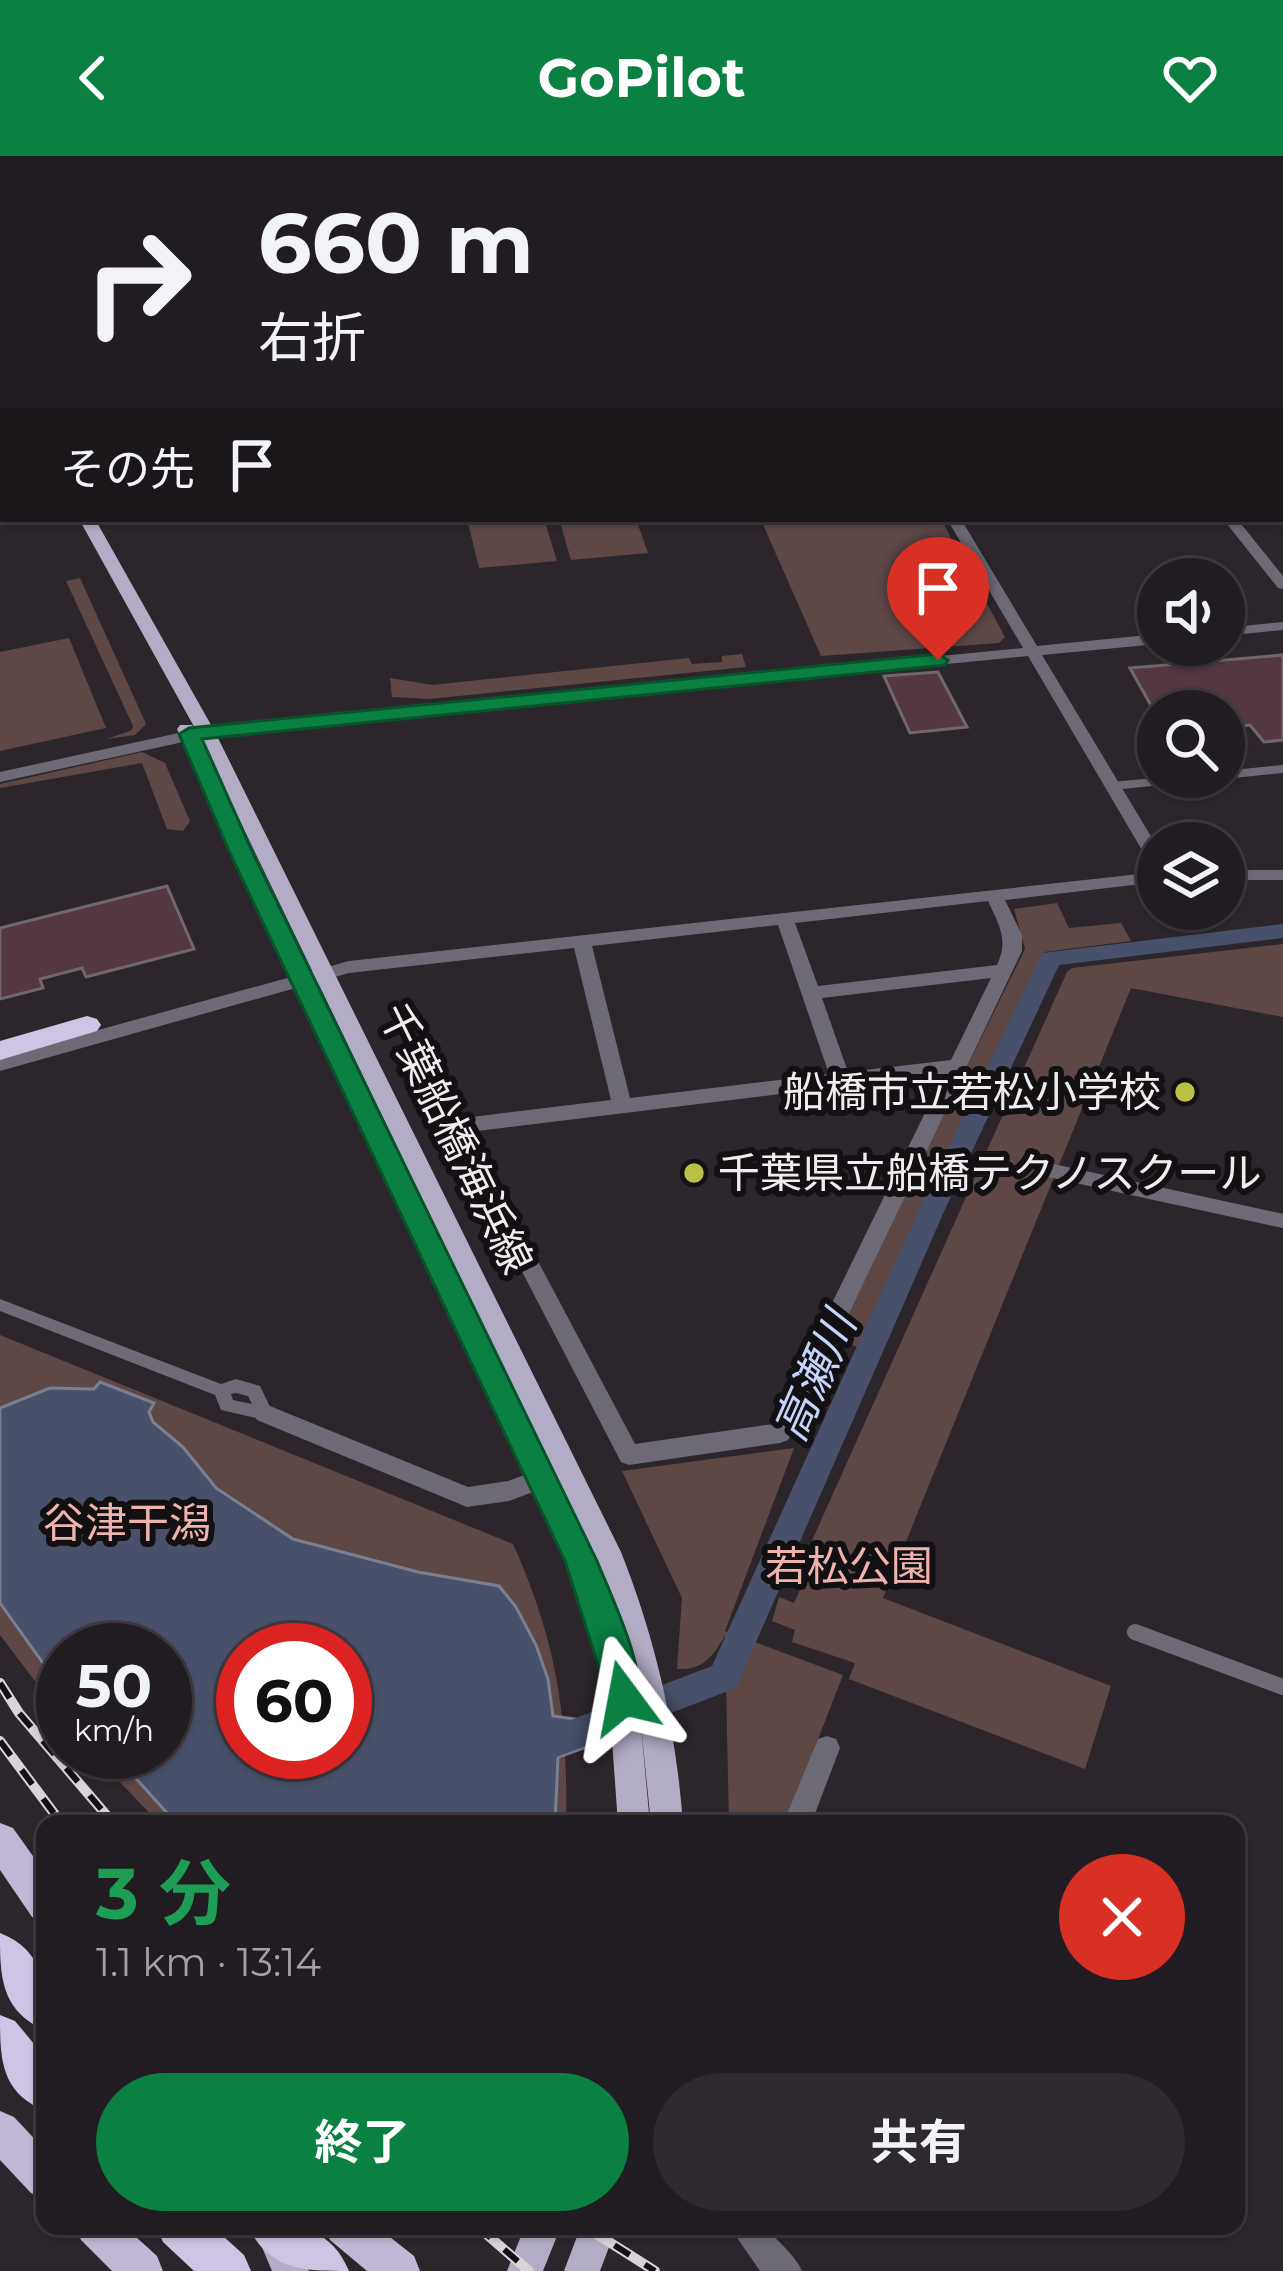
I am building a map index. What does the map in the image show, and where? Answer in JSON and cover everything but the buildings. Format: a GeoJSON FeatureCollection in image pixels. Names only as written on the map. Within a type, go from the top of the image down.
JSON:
{"type":"FeatureCollection","features":[{"type":"Feature","properties":{"kind":"highway"},"geometry":{"type":"LineString","coordinates":[[0,1046],[87,1025]]}},
{"type":"Feature","properties":{"kind":"highway"},"geometry":{"type":"LineString","coordinates":[[0,1840],[36,1891]]}},
{"type":"Feature","properties":{"kind":"highway"},"geometry":{"type":"LineString","coordinates":[[0,1953],[36,1998]]}},
{"type":"Feature","properties":{"kind":"highway"},"geometry":{"type":"LineString","coordinates":[[0,2036],[36,2079]]}},
{"type":"Feature","properties":{"kind":"highway"},"geometry":{"type":"LineString","coordinates":[[0,2131],[36,2169]]}},
{"type":"Feature","properties":{"kind":"highway"},"geometry":{"type":"LineString","coordinates":[[104,2235],[142,2271]]}},
{"type":"Feature","properties":{"kind":"highway"},"geometry":{"type":"LineString","coordinates":[[189,2235],[228,2271]]}},
{"type":"Feature","properties":{"kind":"highway"},"geometry":{"type":"LineString","coordinates":[[282,2235],[326,2271]]}},
{"type":"Feature","properties":{"kind":"highway"},"geometry":{"type":"LineString","coordinates":[[355,2235],[399,2271]]}},
{"type":"Feature","properties":{"kind":"main road","name":"千葉船橋海浜線"},"geometry":{"type":"LineString","coordinates":[[70,522],[83,536],[198,733]]}},
{"type":"Feature","properties":{"kind":"main road","name":"千葉船橋海浜線"},"geometry":{"type":"LineString","coordinates":[[89,522],[198,733],[637,1691]]}},
{"type":"Feature","properties":{"kind":"main road","name":"千葉船橋海浜線"},"geometry":{"type":"LineString","coordinates":[[308,974],[568,1468],[630,1605],[644,1734],[665,1815]]}},
{"type":"Feature","properties":{"kind":"main road","name":"千葉船橋海浜線"},"geometry":{"type":"LineString","coordinates":[[635,1815],[644,1734]]}},
{"type":"Feature","properties":{"kind":"main road"},"geometry":{"type":"LineString","coordinates":[[275,2235],[291,2271]]}},
{"type":"Feature","properties":{"kind":"main road"},"geometry":{"type":"LineString","coordinates":[[525,2271],[539,2235]]}},
{"type":"Feature","properties":{"kind":"main road"},"geometry":{"type":"LineString","coordinates":[[582,2271],[596,2235]]}},
{"type":"Feature","properties":{"kind":"street"},"geometry":{"type":"LineString","coordinates":[[956,522],[1137,827]]}},
{"type":"Feature","properties":{"kind":"street"},"geometry":{"type":"LineString","coordinates":[[1232,522],[1283,585]]}},
{"type":"Feature","properties":{"kind":"street"},"geometry":{"type":"LineString","coordinates":[[1245,630],[1283,626]]}},
{"type":"Feature","properties":{"kind":"street"},"geometry":{"type":"LineString","coordinates":[[0,777],[198,733],[1137,641]]}},
{"type":"Feature","properties":{"kind":"street"},"geometry":{"type":"LineString","coordinates":[[1245,773],[1283,769]]}},
{"type":"Feature","properties":{"kind":"street"},"geometry":{"type":"LineString","coordinates":[[1112,786],[1137,783]]}},
{"type":"Feature","properties":{"kind":"street"},"geometry":{"type":"LineString","coordinates":[[1245,875],[1283,875]]}},
{"type":"Feature","properties":{"kind":"street"},"geometry":{"type":"LineString","coordinates":[[87,1025],[308,974],[1137,879]]}},
{"type":"Feature","properties":{"kind":"street"},"geometry":{"type":"LineString","coordinates":[[955,1066],[472,1124],[460,1133],[629,1455],[780,1433],[1016,945],[994,896]]}},
{"type":"Feature","properties":{"kind":"street"},"geometry":{"type":"LineString","coordinates":[[785,920],[842,1080]]}},
{"type":"Feature","properties":{"kind":"street"},"geometry":{"type":"LineString","coordinates":[[582,942],[622,1106]]}},
{"type":"Feature","properties":{"kind":"street"},"geometry":{"type":"LineString","coordinates":[[811,993],[1000,971]]}},
{"type":"Feature","properties":{"kind":"street"},"geometry":{"type":"LineString","coordinates":[[0,1064],[308,974]]}},
{"type":"Feature","properties":{"kind":"street"},"geometry":{"type":"LineString","coordinates":[[1044,1169],[1283,1221]]}},
{"type":"Feature","properties":{"kind":"street"},"geometry":{"type":"LineString","coordinates":[[0,1305],[221,1391],[250,1388],[265,1413],[467,1497],[509,1491],[568,1468]]}},
{"type":"Feature","properties":{"kind":"street"},"geometry":{"type":"LineString","coordinates":[[1135,1632],[1283,1687]]}},
{"type":"Feature","properties":{"kind":"street"},"geometry":{"type":"LineString","coordinates":[[801,1815],[827,1748]]}},
{"type":"Feature","properties":{"kind":"street"},"geometry":{"type":"LineString","coordinates":[[752,2235],[786,2271]]}},
{"type":"Feature","properties":{"kind":"green space"},"geometry":{"type":"Polygon","coordinates":[[[468,522],[545,522],[557,561],[479,568],[468,522]]]}},
{"type":"Feature","properties":{"kind":"green space"},"geometry":{"type":"Polygon","coordinates":[[[560,522],[637,522],[648,553],[571,560],[560,522]]]}},
{"type":"Feature","properties":{"kind":"green space"},"geometry":{"type":"Polygon","coordinates":[[[762,522],[943,522],[1005,637],[999,643],[821,656],[762,522]]]}},
{"type":"Feature","properties":{"kind":"green space"},"geometry":{"type":"Polygon","coordinates":[[[80,578],[146,724],[135,735],[107,739],[133,726],[66,581],[80,578]]]}},
{"type":"Feature","properties":{"kind":"green space"},"geometry":{"type":"Polygon","coordinates":[[[69,638],[106,728],[0,751],[0,652],[69,638]]]}},
{"type":"Feature","properties":{"kind":"green space"},"geometry":{"type":"Polygon","coordinates":[[[742,654],[746,667],[429,699],[392,697],[390,678],[432,685],[689,658],[692,664],[722,662],[722,656],[742,654]]]}},
{"type":"Feature","properties":{"kind":"green space"},"geometry":{"type":"Polygon","coordinates":[[[142,752],[165,763],[190,821],[183,831],[167,829],[142,763],[0,788],[0,784],[142,752]]]}},
{"type":"Feature","properties":{"kind":"green space"},"geometry":{"type":"Polygon","coordinates":[[[1057,903],[1069,928],[1121,923],[1131,941],[1044,952],[857,1347],[834,1337],[1025,949],[1014,909],[1057,903]]]}},
{"type":"Feature","properties":{"kind":"green space","name":"若松公園"},"geometry":{"type":"Polygon","coordinates":[[[1283,944],[1283,1017],[1131,988],[883,1598],[1111,1686],[1085,1769],[849,1679],[855,1663],[792,1642],[795,1630],[772,1621],[779,1597],[794,1603],[805,1578],[797,1574],[1067,972],[1283,944]]]}},
{"type":"Feature","properties":{"kind":"green space","name":"谷津干潟"},"geometry":{"type":"Polygon","coordinates":[[[0,1335],[513,1544],[540,1614],[562,1714],[566,1815],[151,1815],[117,1779],[192,1779],[192,1623],[36,1623],[36,1682],[0,1635],[0,1335]]]}},
{"type":"Feature","properties":{"kind":"green space"},"geometry":{"type":"Polygon","coordinates":[[[794,1448],[725,1631],[843,1675],[789,1815],[729,1815],[725,1636],[701,1664],[677,1669],[682,1598],[622,1471],[794,1448]]]}},
{"type":"Feature","properties":{"kind":"water","name":"谷津干潟"},"geometry":{"type":"Polygon","coordinates":[[[100,1382],[154,1403],[149,1412],[153,1422],[183,1447],[216,1488],[293,1539],[418,1572],[499,1586],[536,1645],[548,1679],[553,1716],[589,1721],[590,1746],[558,1757],[555,1815],[169,1815],[136,1779],[192,1779],[192,1623],[36,1623],[36,1653],[0,1603],[0,1408],[50,1388],[94,1389],[100,1382]]]}},
{"type":"Feature","properties":{"kind":"waterway","name":"高瀬川"},"geometry":{"type":"LineString","coordinates":[[554,1742],[724,1677],[933,1207],[1050,958],[1283,931]]}},
{"type":"Feature","properties":{"kind":"railway"},"geometry":{"type":"LineString","coordinates":[[0,1683],[19,1713],[106,1815]]}},
{"type":"Feature","properties":{"kind":"railway"},"geometry":{"type":"LineString","coordinates":[[0,1741],[55,1815]]}},
{"type":"Feature","properties":{"kind":"railway"},"geometry":{"type":"LineString","coordinates":[[487,2235],[529,2271]]}},
{"type":"Feature","properties":{"kind":"railway"},"geometry":{"type":"LineString","coordinates":[[598,2235],[655,2271]]}},
{"type":"Feature","properties":{"kind":"place","name":"船橋市立若松小学校"},"geometry":{"type":"Point","coordinates":[1185,1092]}},
{"type":"Feature","properties":{"kind":"place","name":"千葉県立船橋テクノスクール"},"geometry":{"type":"Point","coordinates":[694,1173]}},
{"type":"Feature","properties":{"kind":"route"},"geometry":{"type":"LineString","coordinates":[[624,1698],[616,1657],[581,1561],[240,851],[189,734],[938,660]]}}]}
